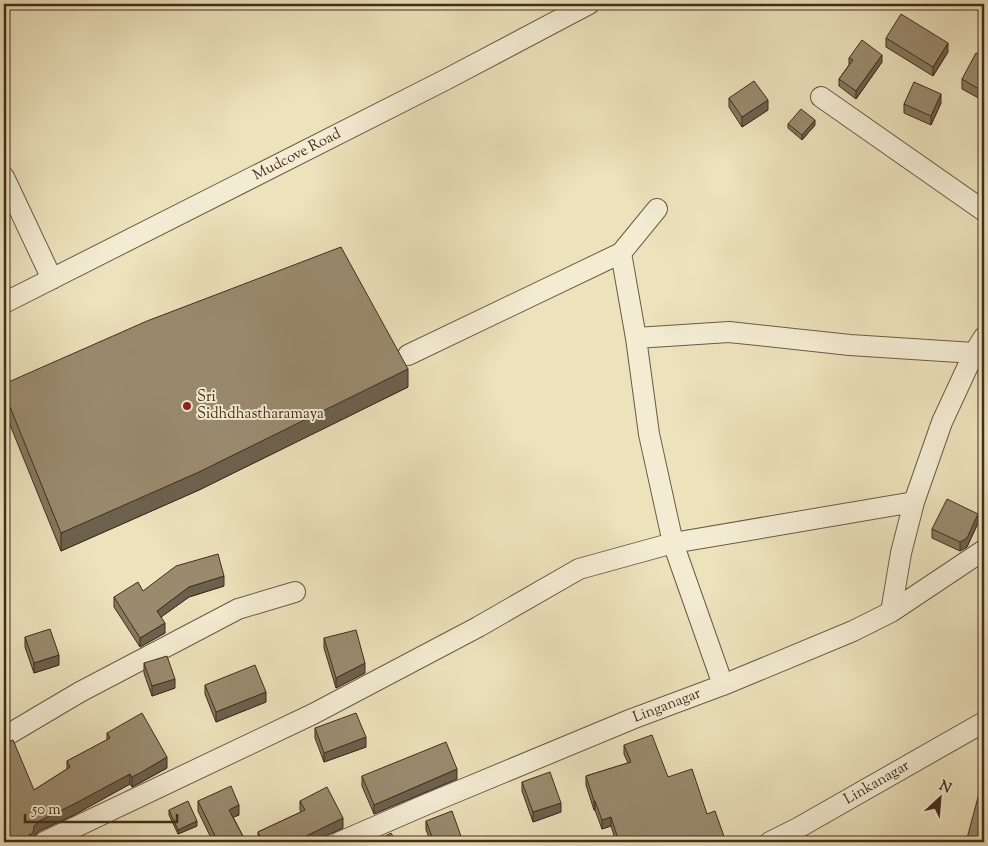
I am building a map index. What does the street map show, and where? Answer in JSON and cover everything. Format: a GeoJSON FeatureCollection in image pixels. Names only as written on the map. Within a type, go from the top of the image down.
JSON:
{"type":"FeatureCollection","features":[{"type":"Feature","properties":{"kind":"street","name":"Mudcove Road"},"geometry":{"type":"LineString","coordinates":[[4,303],[445,80],[589,4]]}},
{"type":"Feature","properties":{"kind":"street"},"geometry":{"type":"LineString","coordinates":[[821,97],[984,211]]}},
{"type":"Feature","properties":{"kind":"street"},"geometry":{"type":"LineString","coordinates":[[4,177],[52,279]]}},
{"type":"Feature","properties":{"kind":"street"},"geometry":{"type":"LineString","coordinates":[[408,355],[621,253],[657,209]]}},
{"type":"Feature","properties":{"kind":"street"},"geometry":{"type":"LineString","coordinates":[[621,253],[636,338],[649,434],[672,543],[723,685]]}},
{"type":"Feature","properties":{"kind":"street"},"geometry":{"type":"LineString","coordinates":[[636,338],[728,332],[850,345],[979,345],[942,422],[914,502],[901,553],[891,612]]}},
{"type":"Feature","properties":{"kind":"street"},"geometry":{"type":"LineString","coordinates":[[44,842],[313,714],[478,627],[579,569],[672,543],[914,502]]}},
{"type":"Feature","properties":{"kind":"street","name":"Linganagar"},"geometry":{"type":"LineString","coordinates":[[340,842],[587,738],[723,685],[854,630],[891,612],[984,550]]}},
{"type":"Feature","properties":{"kind":"street"},"geometry":{"type":"LineString","coordinates":[[4,736],[80,692],[238,609],[296,592]]}},
{"type":"Feature","properties":{"kind":"street","name":"Linkanagar"},"geometry":{"type":"LineString","coordinates":[[770,842],[984,722]]}},
{"type":"Feature","properties":{"kind":"building"},"geometry":{"type":"Polygon","coordinates":[[[901,14],[948,43],[933,67],[886,38],[901,14]]]}},
{"type":"Feature","properties":{"kind":"building"},"geometry":{"type":"Polygon","coordinates":[[[862,40],[882,55],[856,91],[839,79],[853,60],[849,58],[862,40]]]}},
{"type":"Feature","properties":{"kind":"building"},"geometry":{"type":"Polygon","coordinates":[[[976,53],[984,57],[984,92],[962,79],[976,53]]]}},
{"type":"Feature","properties":{"kind":"building"},"geometry":{"type":"Polygon","coordinates":[[[754,81],[768,100],[742,117],[729,98],[754,81]]]}},
{"type":"Feature","properties":{"kind":"building"},"geometry":{"type":"Polygon","coordinates":[[[914,82],[941,94],[931,116],[904,104],[914,82]]]}},
{"type":"Feature","properties":{"kind":"building"},"geometry":{"type":"Polygon","coordinates":[[[801,109],[815,120],[802,135],[788,124],[801,109]]]}},
{"type":"Feature","properties":{"kind":"building","name":"Sri Sidhdhastharamaya"},"geometry":{"type":"Polygon","coordinates":[[[341,247],[408,369],[199,472],[61,533],[4,392],[4,384],[147,321],[341,247]]]}},
{"type":"Feature","properties":{"kind":"building"},"geometry":{"type":"Polygon","coordinates":[[[947,499],[978,514],[967,538],[960,542],[932,529],[947,499]]]}},
{"type":"Feature","properties":{"kind":"building"},"geometry":{"type":"Polygon","coordinates":[[[218,554],[224,576],[189,587],[157,611],[165,623],[140,638],[114,597],[138,582],[143,591],[176,566],[218,554]]]}},
{"type":"Feature","properties":{"kind":"building"},"geometry":{"type":"Polygon","coordinates":[[[50,629],[59,655],[34,663],[25,637],[50,629]]]}},
{"type":"Feature","properties":{"kind":"building"},"geometry":{"type":"Polygon","coordinates":[[[356,630],[365,663],[336,678],[324,638],[356,630]]]}},
{"type":"Feature","properties":{"kind":"building"},"geometry":{"type":"Polygon","coordinates":[[[167,656],[175,679],[152,686],[144,663],[167,656]]]}},
{"type":"Feature","properties":{"kind":"building"},"geometry":{"type":"Polygon","coordinates":[[[255,665],[266,692],[216,712],[205,685],[255,665]]]}},
{"type":"Feature","properties":{"kind":"building"},"geometry":{"type":"Polygon","coordinates":[[[142,713],[167,757],[132,777],[130,774],[39,821],[34,826],[33,833],[29,835],[32,842],[4,842],[4,744],[13,740],[34,790],[70,767],[67,761],[110,738],[107,733],[142,713]]]}},
{"type":"Feature","properties":{"kind":"building"},"geometry":{"type":"Polygon","coordinates":[[[356,713],[366,737],[324,753],[315,728],[356,713]]]}},
{"type":"Feature","properties":{"kind":"building"},"geometry":{"type":"Polygon","coordinates":[[[652,735],[668,777],[692,769],[707,814],[715,811],[726,842],[619,842],[611,817],[602,820],[586,776],[631,762],[624,745],[652,735]]]}},
{"type":"Feature","properties":{"kind":"building"},"geometry":{"type":"Polygon","coordinates":[[[446,742],[457,769],[374,805],[362,776],[446,742]]]}},
{"type":"Feature","properties":{"kind":"building"},"geometry":{"type":"Polygon","coordinates":[[[550,772],[561,803],[533,812],[522,782],[550,772]]]}},
{"type":"Feature","properties":{"kind":"building"},"geometry":{"type":"Polygon","coordinates":[[[984,775],[984,842],[966,842],[984,775]]]}},
{"type":"Feature","properties":{"kind":"building"},"geometry":{"type":"Polygon","coordinates":[[[231,786],[239,805],[229,810],[246,842],[218,842],[198,801],[231,786]]]}},
{"type":"Feature","properties":{"kind":"building"},"geometry":{"type":"Polygon","coordinates":[[[327,787],[343,818],[296,842],[263,842],[258,832],[305,810],[300,801],[327,787]]]}},
{"type":"Feature","properties":{"kind":"building"},"geometry":{"type":"Polygon","coordinates":[[[188,801],[197,821],[178,830],[169,810],[188,801]]]}},
{"type":"Feature","properties":{"kind":"building"},"geometry":{"type":"Polygon","coordinates":[[[452,811],[463,842],[434,842],[426,821],[452,811]]]}},
{"type":"Feature","properties":{"kind":"building"},"geometry":{"type":"Polygon","coordinates":[[[391,833],[396,842],[375,842],[391,833]]]}},
{"type":"Feature","properties":{"kind":"building"},"geometry":{"type":"Polygon","coordinates":[[[867,836],[870,842],[857,842],[867,836]]]}},
{"type":"Feature","properties":{"kind":"building"},"geometry":{"type":"Polygon","coordinates":[[[511,838],[513,842],[499,842],[511,838]]]}},
{"type":"Feature","properties":{"kind":"place","name":"Sri Sidhdhastharamaya"},"geometry":{"type":"Point","coordinates":[187,406]}}]}
